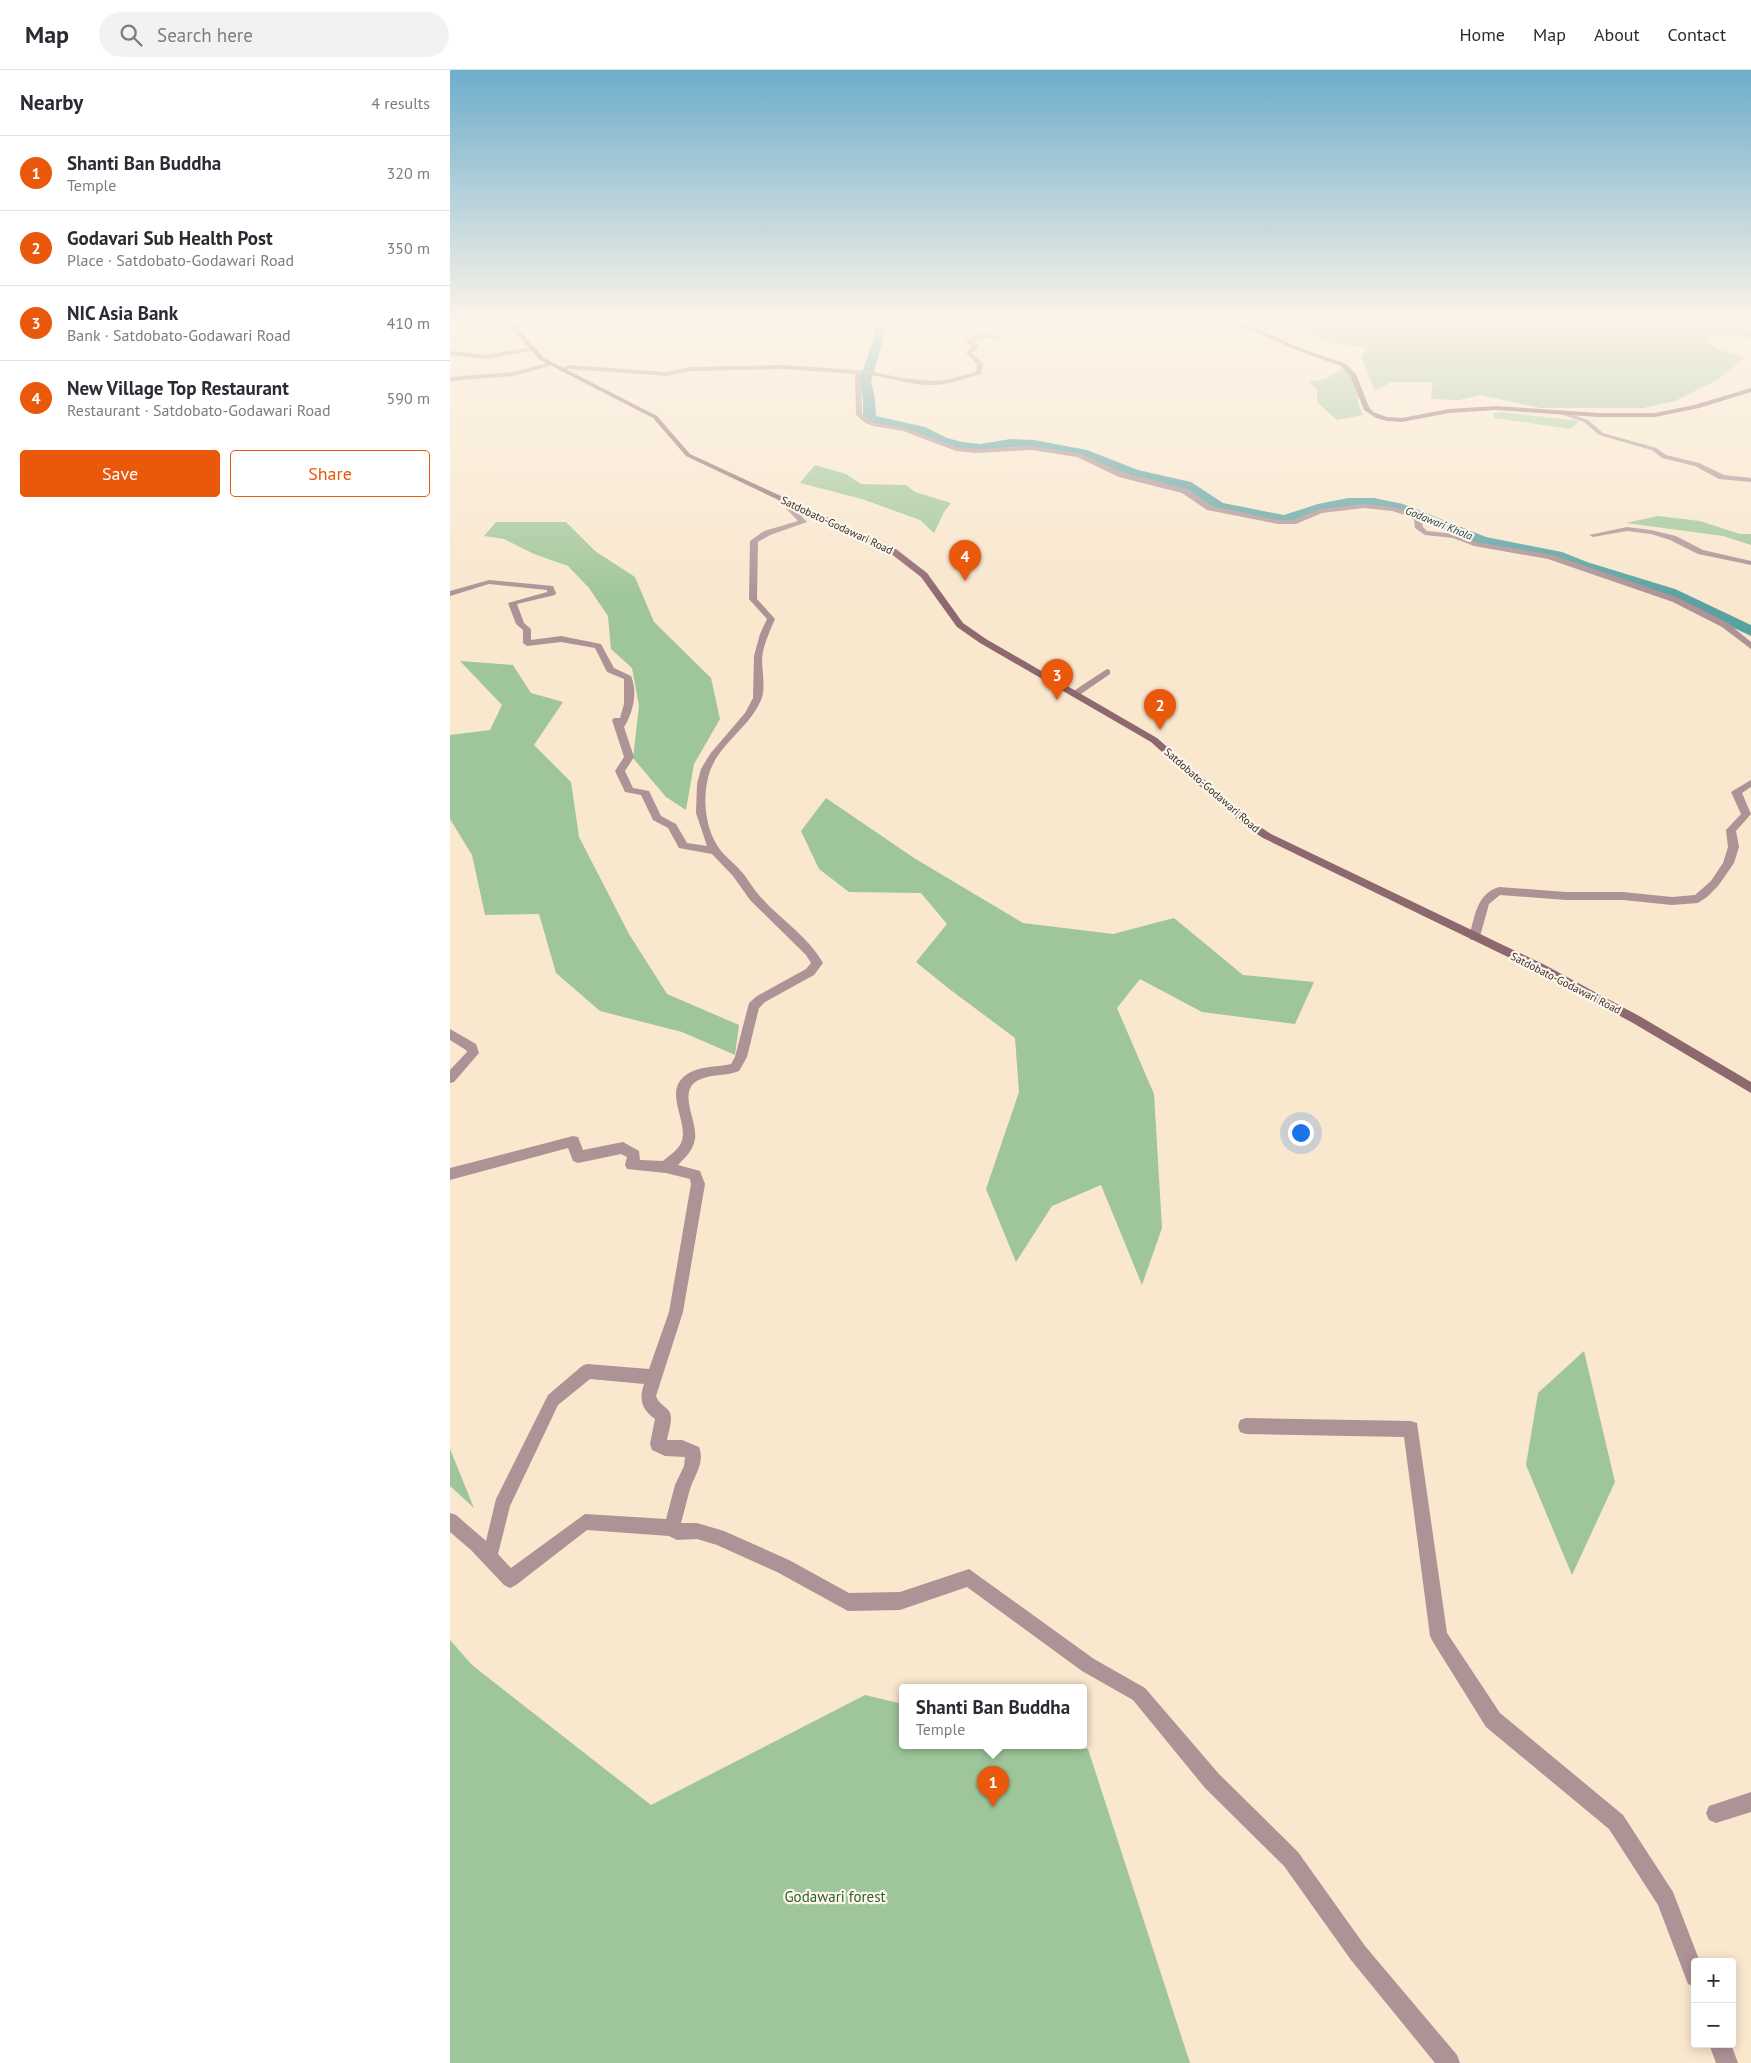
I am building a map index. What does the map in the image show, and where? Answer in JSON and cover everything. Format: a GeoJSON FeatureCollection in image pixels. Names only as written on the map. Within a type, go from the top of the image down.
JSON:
{"type":"FeatureCollection","features":[{"type":"Feature","properties":{"kind":"street","name":"Satdobato-Godawari Road"},"geometry":{"type":"LineString","coordinates":[[649,414],[655,417],[688,455],[893,551],[924,575],[960,625],[984,642],[1154,740],[1246,822],[1267,836],[1539,967],[1629,1015],[1751,1088]]}},
{"type":"Feature","properties":{"kind":"street"},"geometry":{"type":"LineString","coordinates":[[859,414],[867,422],[875,425],[904,429],[944,445],[968,451],[1032,448],[1079,456],[1122,475],[1185,491],[1210,508],[1278,522],[1293,522],[1321,511],[1347,507],[1364,506],[1392,509],[1414,516],[1418,519],[1419,528],[1425,533],[1448,535],[1474,544],[1550,557],[1676,600],[1725,625],[1751,646]]}},
{"type":"Feature","properties":{"kind":"street"},"geometry":{"type":"LineString","coordinates":[[1372,414],[1383,419],[1402,421],[1432,414]]}},
{"type":"Feature","properties":{"kind":"street"},"geometry":{"type":"LineString","coordinates":[[1565,414],[1586,421],[1602,434],[1654,449],[1664,457],[1697,464],[1722,477],[1751,480]]}},
{"type":"Feature","properties":{"kind":"street"},"geometry":{"type":"LineString","coordinates":[[1578,414],[1597,416],[1665,414]]}},
{"type":"Feature","properties":{"kind":"street"},"geometry":{"type":"LineString","coordinates":[[666,1167],[688,1144],[689,1132],[681,1096],[687,1082],[697,1075],[735,1068],[741,1057],[754,1006],[761,999],[810,972],[817,963],[810,952],[754,898],[737,872],[715,851],[708,840],[701,813],[702,784],[706,768],[715,754],[749,714],[758,698],[758,656],[764,634],[771,619],[753,599],[754,541],[767,533],[803,522],[782,500]]}},
{"type":"Feature","properties":{"kind":"street"},"geometry":{"type":"LineString","coordinates":[[1593,535],[1628,529],[1651,532],[1673,538],[1701,552],[1751,563]]}},
{"type":"Feature","properties":{"kind":"street"},"geometry":{"type":"LineString","coordinates":[[450,594],[490,582],[550,588],[552,593],[512,603],[520,624],[527,629],[527,643],[561,639],[598,646],[610,670],[628,678],[629,708],[626,718],[618,724],[629,757],[620,771],[630,790],[645,793],[657,818],[672,826],[683,846],[715,851]]}},
{"type":"Feature","properties":{"kind":"street"},"geometry":{"type":"LineString","coordinates":[[1075,694],[1107,672]]}},
{"type":"Feature","properties":{"kind":"street"},"geometry":{"type":"LineString","coordinates":[[1475,937],[1483,904],[1492,893],[1499,891],[1566,896],[1623,896],[1672,901],[1698,900],[1722,872],[1730,859],[1734,845],[1731,830],[1746,814],[1736,792],[1751,784]]}},
{"type":"Feature","properties":{"kind":"street"},"geometry":{"type":"LineString","coordinates":[[450,1034],[472,1047],[473,1053],[450,1078]]}},
{"type":"Feature","properties":{"kind":"street"},"geometry":{"type":"LineString","coordinates":[[450,1174],[573,1141],[578,1157],[624,1148],[634,1155],[632,1165],[666,1167],[695,1175],[698,1184],[676,1312],[648,1396],[652,1408],[664,1416],[658,1444],[665,1448],[682,1448],[693,1454],[692,1467],[683,1485],[672,1528]]}},
{"type":"Feature","properties":{"kind":"street"},"geometry":{"type":"LineString","coordinates":[[489,1557],[502,1505],[553,1400],[587,1371],[653,1377]]}},
{"type":"Feature","properties":{"kind":"street"},"geometry":{"type":"LineString","coordinates":[[1246,1426],[1410,1429],[1439,1636],[1493,1720],[1616,1822],[1666,1899],[1691,1966]]}},
{"type":"Feature","properties":{"kind":"street"},"geometry":{"type":"LineString","coordinates":[[450,1521],[510,1579],[586,1522],[672,1528],[678,1532],[697,1531],[718,1537],[783,1566],[848,1602],[900,1601],[969,1578],[1088,1665],[1139,1694],[1212,1781],[1291,1859],[1358,1953],[1449,2063]]}},
{"type":"Feature","properties":{"kind":"street"},"geometry":{"type":"LineString","coordinates":[[1716,1813],[1751,1802]]}},
{"type":"Feature","properties":{"kind":"street"},"geometry":{"type":"LineString","coordinates":[[1721,2048],[1727,2063]]}},
{"type":"Feature","properties":{"kind":"green space"},"geometry":{"type":"Polygon","coordinates":[[[1330,414],[1363,415],[1337,420],[1330,414]]]}},
{"type":"Feature","properties":{"kind":"green space"},"geometry":{"type":"Polygon","coordinates":[[[1494,414],[1518,414],[1580,421],[1570,429],[1494,418],[1494,414]]]}},
{"type":"Feature","properties":{"kind":"green space"},"geometry":{"type":"Polygon","coordinates":[[[815,465],[846,474],[861,484],[906,485],[915,492],[951,503],[944,512],[934,533],[920,520],[862,499],[800,483],[815,465]]]}},
{"type":"Feature","properties":{"kind":"green space"},"geometry":{"type":"Polygon","coordinates":[[[1658,516],[1700,521],[1740,534],[1751,534],[1751,545],[1723,536],[1626,523],[1658,516]]]}},
{"type":"Feature","properties":{"kind":"green space"},"geometry":{"type":"Polygon","coordinates":[[[496,522],[566,522],[595,551],[635,577],[654,622],[711,678],[720,719],[694,764],[686,810],[666,797],[633,758],[639,706],[632,668],[611,649],[608,616],[589,588],[568,566],[534,554],[504,539],[484,536],[496,522]]]}},
{"type":"Feature","properties":{"kind":"green space"},"geometry":{"type":"Polygon","coordinates":[[[460,661],[513,665],[531,693],[563,702],[534,745],[571,782],[579,837],[629,934],[667,994],[739,1025],[735,1055],[682,1032],[600,1011],[556,973],[539,914],[485,915],[472,855],[450,819],[450,735],[490,730],[502,705],[460,661]]]}},
{"type":"Feature","properties":{"kind":"green space"},"geometry":{"type":"Polygon","coordinates":[[[826,798],[914,858],[1023,923],[1113,934],[1174,918],[1243,975],[1314,982],[1295,1024],[1202,1012],[1140,979],[1117,1008],[1154,1094],[1162,1228],[1142,1285],[1101,1185],[1052,1206],[1016,1262],[986,1189],[1019,1092],[1015,1038],[916,962],[947,924],[921,893],[849,892],[819,869],[801,831],[826,798]]]}},
{"type":"Feature","properties":{"kind":"green space"},"geometry":{"type":"Polygon","coordinates":[[[1584,1351],[1615,1482],[1572,1575],[1526,1465],[1538,1393],[1584,1351]]]}},
{"type":"Feature","properties":{"kind":"green space"},"geometry":{"type":"Polygon","coordinates":[[[450,1449],[474,1508],[450,1486],[450,1449]]]}},
{"type":"Feature","properties":{"kind":"green space","name":"Godawari forest"},"geometry":{"type":"Polygon","coordinates":[[[450,1640],[472,1665],[651,1805],[865,1695],[899,1703],[899,1749],[1088,1749],[1190,2063],[450,2063],[450,1640]]]}},
{"type":"Feature","properties":{"kind":"waterway","name":"Godawari Khola"},"geometry":{"type":"LineString","coordinates":[[869,414],[871,419],[921,430],[943,441],[962,446],[980,448],[1011,443],[1034,444],[1087,454],[1134,473],[1186,485],[1219,506],[1284,519],[1323,507],[1348,502],[1374,502],[1403,508],[1482,541],[1557,555],[1582,565],[1670,592],[1751,631]]}},
{"type":"Feature","properties":{"kind":"place","name":"New Village Top Restaurant"},"geometry":{"type":"Point","coordinates":[965,581]}},
{"type":"Feature","properties":{"kind":"place","name":"NIC Asia Bank"},"geometry":{"type":"Point","coordinates":[1057,700]}},
{"type":"Feature","properties":{"kind":"place","name":"Godavari Sub Health Post"},"geometry":{"type":"Point","coordinates":[1160,730]}},
{"type":"Feature","properties":{"kind":"place","name":"Shanti Ban Buddha"},"geometry":{"type":"Point","coordinates":[993,1807]}}]}
